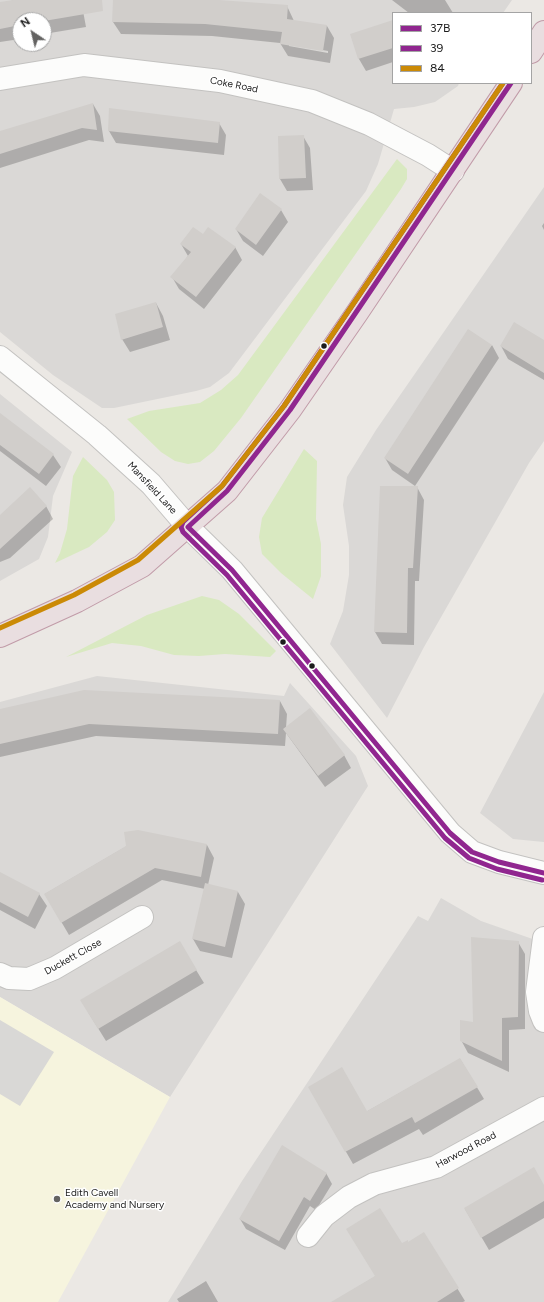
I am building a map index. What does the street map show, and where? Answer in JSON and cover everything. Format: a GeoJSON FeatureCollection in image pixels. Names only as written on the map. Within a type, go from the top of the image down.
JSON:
{"type":"FeatureCollection","features":[{"type":"Feature","properties":{"kind":"highway"},"geometry":{"type":"LineString","coordinates":[[532,50],[544,32]]}},
{"type":"Feature","properties":{"kind":"highway"},"geometry":{"type":"LineString","coordinates":[[0,636],[77,601],[142,566],[227,491],[290,410],[453,171],[509,84]]}},
{"type":"Feature","properties":{"kind":"street","name":"Coke Road"},"geometry":{"type":"LineString","coordinates":[[0,79],[84,65],[220,81],[312,101],[369,124],[428,155],[453,171]]}},
{"type":"Feature","properties":{"kind":"street","name":"Mansfield Lane"},"geometry":{"type":"LineString","coordinates":[[0,357],[77,418],[140,473],[188,527],[232,570],[291,639],[371,739],[450,833],[472,852],[499,862],[544,873]]}},
{"type":"Feature","properties":{"kind":"street","name":"Duckett Close"},"geometry":{"type":"LineString","coordinates":[[0,974],[9,978],[29,979],[55,968],[142,917]]}},
{"type":"Feature","properties":{"kind":"street"},"geometry":{"type":"LineString","coordinates":[[544,938],[537,992],[540,1012],[544,1021]]}},
{"type":"Feature","properties":{"kind":"street","name":"Harwood Road"},"geometry":{"type":"LineString","coordinates":[[308,1236],[324,1216],[349,1197],[374,1184],[436,1167],[544,1108]]}},
{"type":"Feature","properties":{"kind":"shaded area"},"geometry":{"type":"Polygon","coordinates":[[[0,0],[512,0],[504,12],[392,12],[392,84],[459,84],[458,86],[435,102],[414,107],[394,109],[378,164],[366,191],[229,373],[210,387],[196,391],[114,408],[102,408],[53,375],[0,332],[0,0]]]}},
{"type":"Feature","properties":{"kind":"shaded area"},"geometry":{"type":"Polygon","coordinates":[[[544,187],[544,441],[529,463],[424,647],[387,718],[330,644],[343,611],[349,575],[349,546],[343,505],[347,477],[376,430],[544,187]]]}},
{"type":"Feature","properties":{"kind":"shaded area"},"geometry":{"type":"Polygon","coordinates":[[[0,394],[72,452],[53,496],[48,537],[39,559],[0,581],[0,394]]]}},
{"type":"Feature","properties":{"kind":"shaded area"},"geometry":{"type":"Polygon","coordinates":[[[97,676],[284,696],[290,683],[356,756],[368,786],[170,1097],[0,997],[0,702],[97,676]]]}},
{"type":"Feature","properties":{"kind":"shaded area"},"geometry":{"type":"Polygon","coordinates":[[[544,692],[544,842],[513,839],[480,813],[544,692]]]}},
{"type":"Feature","properties":{"kind":"shaded area"},"geometry":{"type":"Polygon","coordinates":[[[441,898],[481,921],[544,943],[544,1302],[168,1302],[242,1181],[418,916],[428,921],[441,898]]]}},
{"type":"Feature","properties":{"kind":"shaded area","name":"Edith Cavell Academy and Nursery"},"geometry":{"type":"Polygon","coordinates":[[[0,997],[170,1097],[58,1302],[0,1302],[0,997]]]}},
{"type":"Feature","properties":{"kind":"shaded area"},"geometry":{"type":"Polygon","coordinates":[[[0,1020],[54,1052],[20,1106],[0,1094],[0,1020]]]}},
{"type":"Feature","properties":{"kind":"green space"},"geometry":{"type":"Polygon","coordinates":[[[397,159],[407,169],[407,179],[401,189],[241,418],[214,451],[200,462],[188,464],[175,461],[161,452],[127,419],[149,411],[200,403],[221,390],[238,375],[397,159]]]}},
{"type":"Feature","properties":{"kind":"green space"},"geometry":{"type":"Polygon","coordinates":[[[304,449],[317,461],[316,519],[321,544],[321,576],[313,599],[281,573],[262,554],[259,537],[262,518],[304,449]]]}},
{"type":"Feature","properties":{"kind":"green space"},"geometry":{"type":"Polygon","coordinates":[[[83,457],[107,480],[114,492],[115,520],[107,532],[89,547],[55,563],[60,553],[67,529],[73,476],[83,457]]]}},
{"type":"Feature","properties":{"kind":"green space"},"geometry":{"type":"Polygon","coordinates":[[[202,596],[219,600],[239,614],[276,651],[270,657],[225,654],[199,656],[174,655],[141,646],[112,643],[66,657],[147,615],[202,596]]]}},
{"type":"Feature","properties":{"kind":"building"},"geometry":{"type":"Polygon","coordinates":[[[13,0],[102,0],[103,11],[52,20],[52,12],[12,12],[12,27],[0,29],[0,2],[13,0]]]}},
{"type":"Feature","properties":{"kind":"building"},"geometry":{"type":"Polygon","coordinates":[[[113,0],[219,0],[288,5],[287,19],[327,25],[323,51],[280,44],[282,32],[205,24],[112,22],[113,0]]]}},
{"type":"Feature","properties":{"kind":"building"},"geometry":{"type":"Polygon","coordinates":[[[392,20],[392,48],[358,59],[350,34],[392,20]]]}},
{"type":"Feature","properties":{"kind":"building"},"geometry":{"type":"Polygon","coordinates":[[[93,103],[97,130],[82,128],[0,154],[0,131],[93,103]]]}},
{"type":"Feature","properties":{"kind":"building"},"geometry":{"type":"Polygon","coordinates":[[[109,108],[220,122],[218,143],[108,131],[109,108]]]}},
{"type":"Feature","properties":{"kind":"building"},"geometry":{"type":"Polygon","coordinates":[[[304,135],[306,178],[279,179],[278,136],[304,135]]]}},
{"type":"Feature","properties":{"kind":"building"},"geometry":{"type":"Polygon","coordinates":[[[260,193],[282,209],[256,245],[235,229],[260,193]]]}},
{"type":"Feature","properties":{"kind":"building"},"geometry":{"type":"Polygon","coordinates":[[[193,227],[203,234],[208,227],[236,247],[196,297],[170,277],[191,252],[180,244],[193,227]]]}},
{"type":"Feature","properties":{"kind":"building"},"geometry":{"type":"Polygon","coordinates":[[[156,302],[163,327],[121,340],[115,314],[156,302]]]}},
{"type":"Feature","properties":{"kind":"building"},"geometry":{"type":"Polygon","coordinates":[[[514,322],[544,340],[544,373],[500,346],[514,322]]]}},
{"type":"Feature","properties":{"kind":"building"},"geometry":{"type":"Polygon","coordinates":[[[468,329],[492,345],[408,474],[384,458],[468,329]]]}},
{"type":"Feature","properties":{"kind":"building"},"geometry":{"type":"Polygon","coordinates":[[[0,413],[54,454],[39,474],[0,445],[0,413]]]}},
{"type":"Feature","properties":{"kind":"building"},"geometry":{"type":"Polygon","coordinates":[[[380,486],[418,486],[413,568],[408,568],[407,633],[374,632],[380,486]]]}},
{"type":"Feature","properties":{"kind":"building"},"geometry":{"type":"Polygon","coordinates":[[[30,487],[47,506],[0,549],[0,515],[30,487]]]}},
{"type":"Feature","properties":{"kind":"building"},"geometry":{"type":"Polygon","coordinates":[[[84,690],[280,700],[278,734],[89,724],[0,744],[0,709],[84,690]]]}},
{"type":"Feature","properties":{"kind":"building"},"geometry":{"type":"Polygon","coordinates":[[[310,708],[345,755],[318,776],[283,729],[310,708]]]}},
{"type":"Feature","properties":{"kind":"building"},"geometry":{"type":"Polygon","coordinates":[[[138,830],[207,844],[201,877],[155,868],[61,923],[44,894],[126,846],[124,832],[138,830]]]}},
{"type":"Feature","properties":{"kind":"building"},"geometry":{"type":"Polygon","coordinates":[[[0,872],[40,893],[28,917],[0,902],[0,872]]]}},
{"type":"Feature","properties":{"kind":"building"},"geometry":{"type":"Polygon","coordinates":[[[205,883],[238,891],[225,947],[192,939],[205,883]]]}},
{"type":"Feature","properties":{"kind":"building"},"geometry":{"type":"Polygon","coordinates":[[[471,937],[519,941],[518,1017],[502,1018],[502,1061],[460,1041],[460,1020],[473,1022],[471,937]]]}},
{"type":"Feature","properties":{"kind":"building"},"geometry":{"type":"Polygon","coordinates":[[[180,941],[197,970],[98,1029],[80,1000],[180,941]]]}},
{"type":"Feature","properties":{"kind":"building"},"geometry":{"type":"Polygon","coordinates":[[[460,1058],[478,1087],[415,1123],[412,1117],[345,1152],[308,1087],[342,1067],[367,1111],[460,1058]]]}},
{"type":"Feature","properties":{"kind":"building"},"geometry":{"type":"Polygon","coordinates":[[[282,1145],[327,1173],[310,1201],[304,1197],[279,1241],[239,1219],[282,1145]]]}},
{"type":"Feature","properties":{"kind":"building"},"geometry":{"type":"Polygon","coordinates":[[[534,1167],[544,1185],[544,1201],[481,1238],[464,1208],[534,1167]]]}},
{"type":"Feature","properties":{"kind":"building"},"geometry":{"type":"Polygon","coordinates":[[[380,1208],[402,1243],[408,1240],[408,1242],[424,1232],[459,1288],[437,1302],[331,1302],[375,1276],[346,1229],[380,1208]]]}},
{"type":"Feature","properties":{"kind":"transit line","name":"39"},"geometry":{"type":"LineString","coordinates":[[502,84],[284,406],[222,486],[183,522],[181,527],[183,532],[227,575],[445,838],[469,858],[497,869],[542,880]]}},
{"type":"Feature","properties":{"kind":"transit line","name":"84"},"geometry":{"type":"LineString","coordinates":[[0,628],[74,595],[138,560],[222,486],[284,406],[502,84]]}},
{"type":"Feature","properties":{"kind":"transit line","name":"37B"},"geometry":{"type":"LineString","coordinates":[[510,84],[290,410],[227,491],[188,527],[232,570],[450,833],[472,852],[499,862],[544,873]]}},
{"type":"Feature","properties":{"kind":"place","name":"Edith Cavell Academy and Nursery"},"geometry":{"type":"Point","coordinates":[57,1199]}}]}
